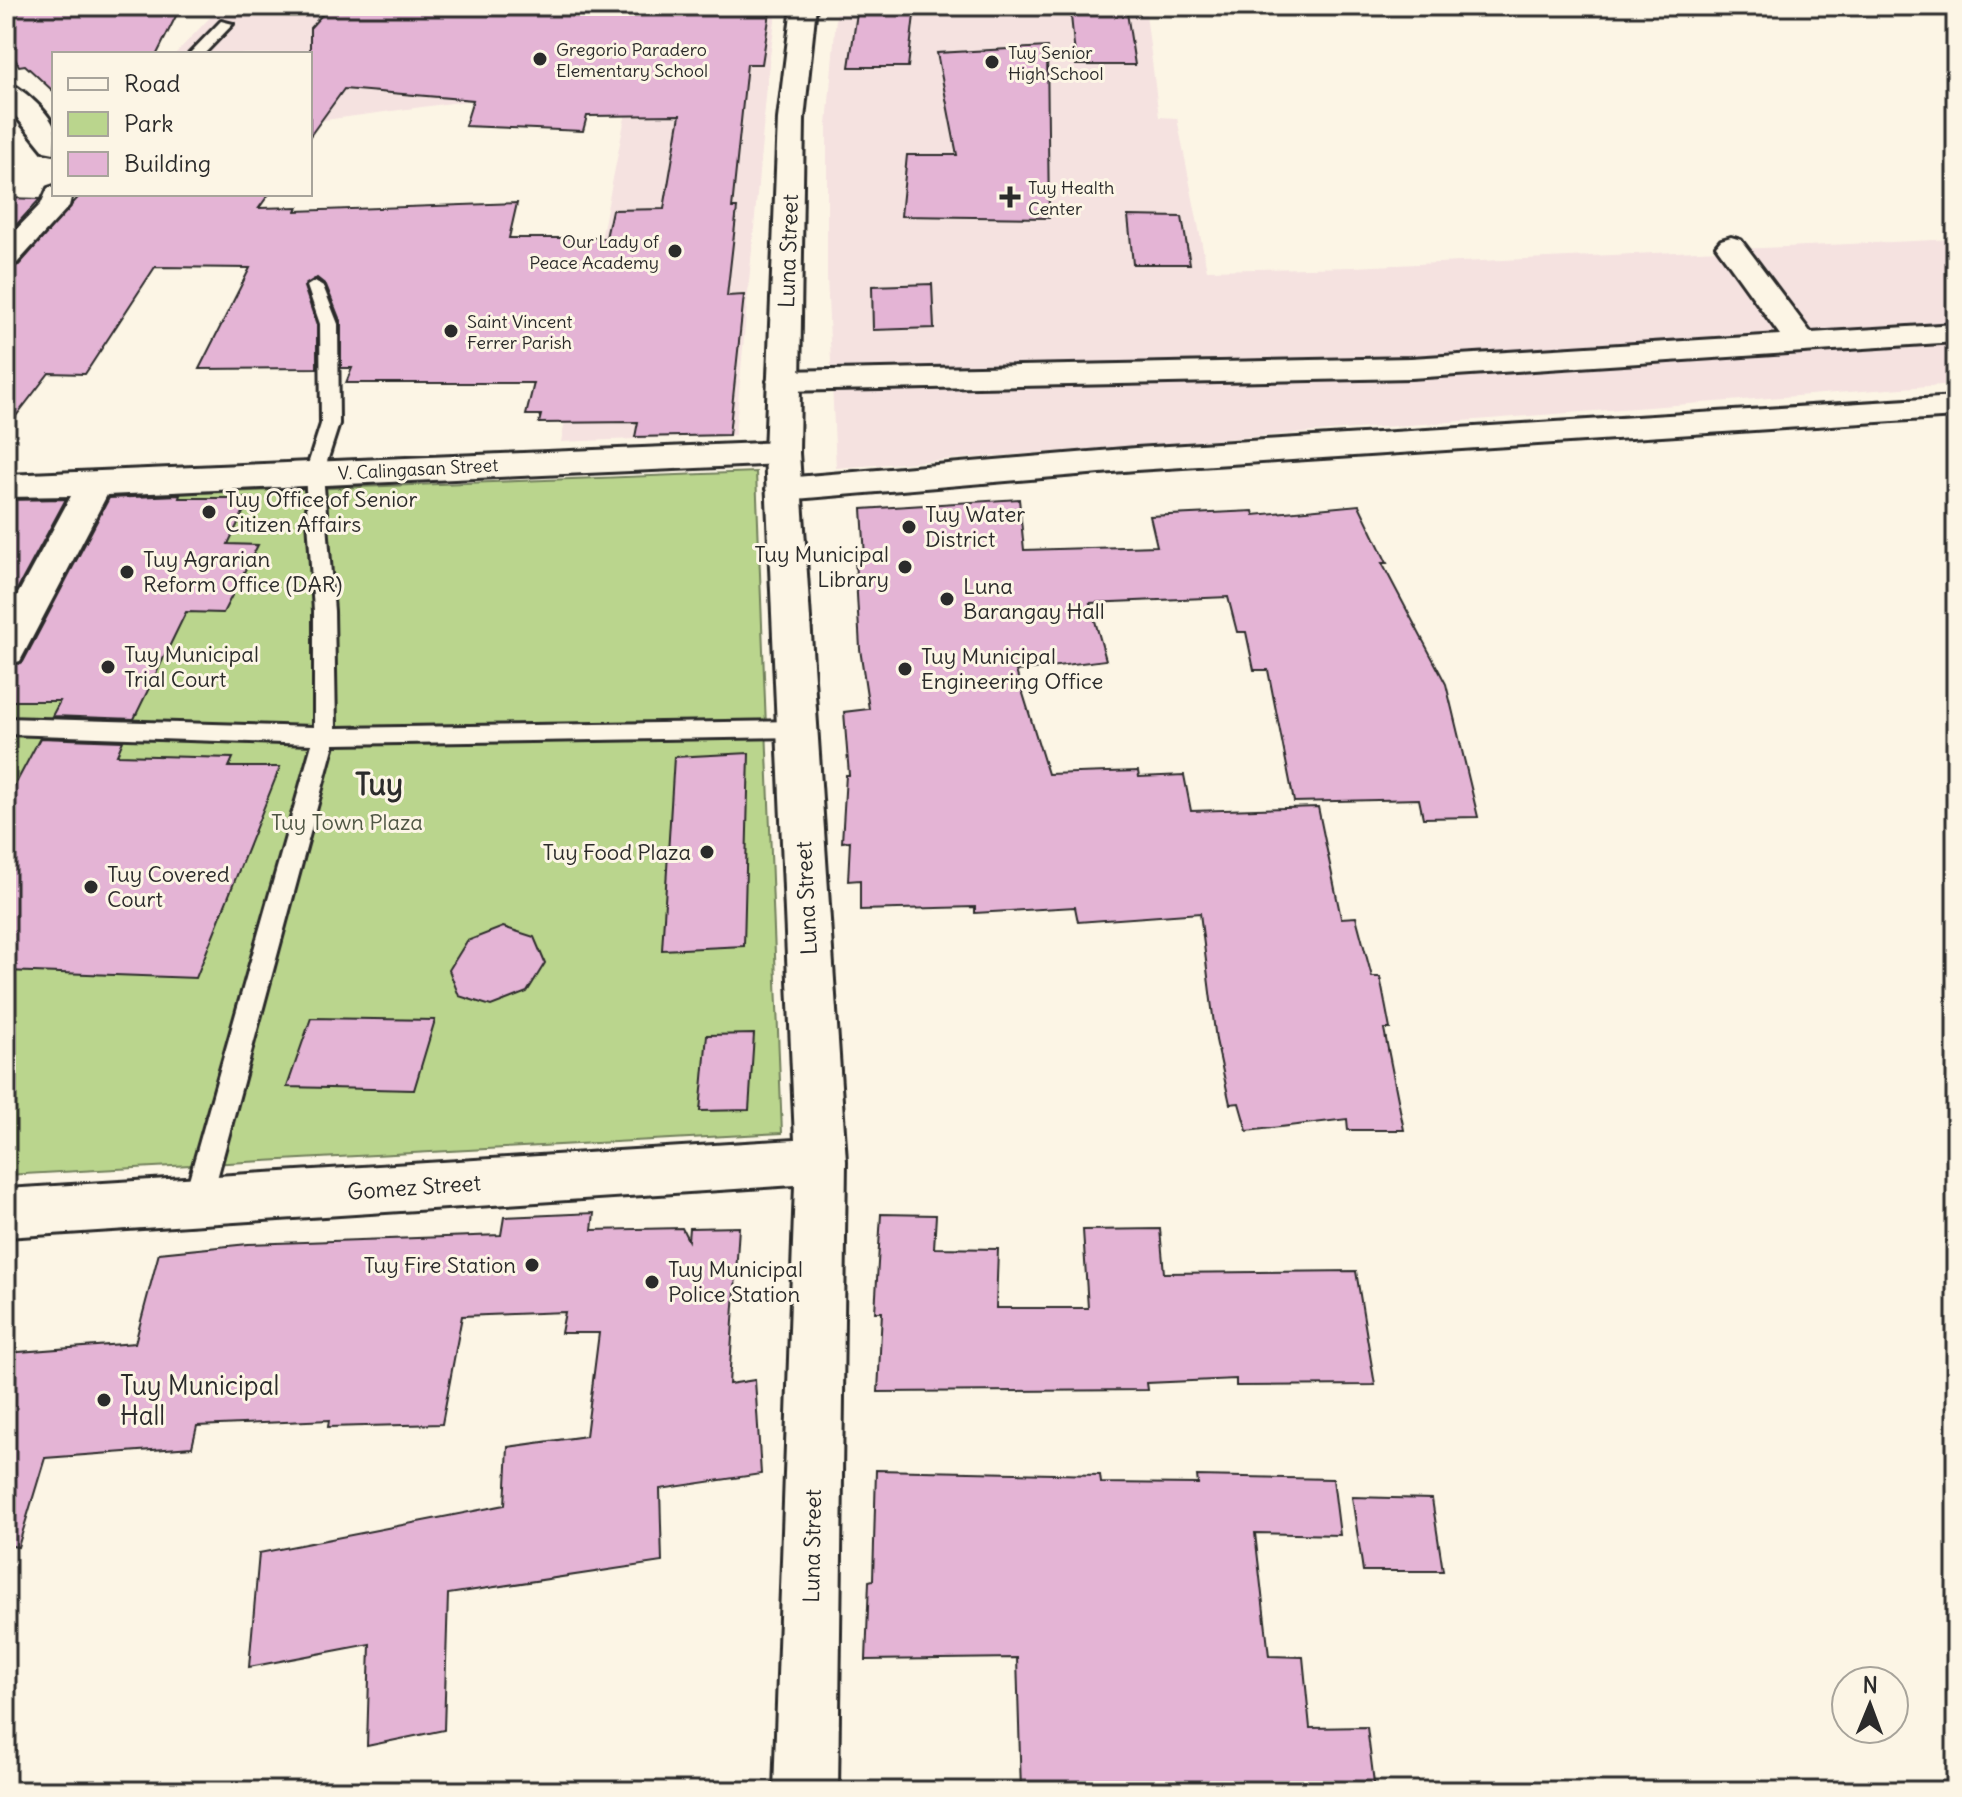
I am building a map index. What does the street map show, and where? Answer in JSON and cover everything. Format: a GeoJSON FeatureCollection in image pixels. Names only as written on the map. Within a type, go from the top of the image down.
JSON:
{"type":"FeatureCollection","features":[{"type":"Feature","properties":{"kind":"street","name":"Luna Street"},"geometry":{"type":"LineString","coordinates":[[804,6],[791,119],[783,471],[821,1161],[806,1791]]}},
{"type":"Feature","properties":{"kind":"street"},"geometry":{"type":"LineString","coordinates":[[6,90],[24,106],[52,142]]}},
{"type":"Feature","properties":{"kind":"street"},"geometry":{"type":"LineString","coordinates":[[6,257],[55,206],[58,196]]}},
{"type":"Feature","properties":{"kind":"street"},"geometry":{"type":"LineString","coordinates":[[1731,246],[1792,330]]}},
{"type":"Feature","properties":{"kind":"street"},"geometry":{"type":"LineString","coordinates":[[784,367],[1411,368],[1792,330],[1956,308]]}},
{"type":"Feature","properties":{"kind":"street"},"geometry":{"type":"LineString","coordinates":[[1792,330],[1956,333]]}},
{"type":"Feature","properties":{"kind":"street","name":"V. Calingasan Street"},"geometry":{"type":"LineString","coordinates":[[6,486],[314,474],[783,471],[1136,459],[1956,407]]}},
{"type":"Feature","properties":{"kind":"street"},"geometry":{"type":"LineString","coordinates":[[6,651],[95,484]]}},
{"type":"Feature","properties":{"kind":"street","name":"Gomez Street"},"geometry":{"type":"LineString","coordinates":[[6,1213],[821,1161]]}},
{"type":"Feature","properties":{"kind":"lane"},"geometry":{"type":"LineString","coordinates":[[198,52],[226,24]]}},
{"type":"Feature","properties":{"kind":"lane"},"geometry":{"type":"LineString","coordinates":[[197,1201],[325,736],[324,611],[314,474],[330,424],[329,324],[315,286]]}},
{"type":"Feature","properties":{"kind":"lane"},"geometry":{"type":"LineString","coordinates":[[6,726],[325,736],[797,729]]}},
{"type":"Feature","properties":{"kind":"shaded area"},"geometry":{"type":"Polygon","coordinates":[[[221,6],[777,6],[735,435],[561,442],[635,67],[533,92],[312,122],[312,52],[177,52],[221,6]]]}},
{"type":"Feature","properties":{"kind":"shaded area"},"geometry":{"type":"Polygon","coordinates":[[[837,6],[1145,6],[1159,117],[1177,118],[1207,270],[1353,267],[1956,239],[1956,384],[836,468],[827,277],[827,125],[837,6]]]}},
{"type":"Feature","properties":{"kind":"green space","name":"Tuy Town Plaza"},"geometry":{"type":"Polygon","coordinates":[[[756,472],[782,1133],[6,1175],[6,714],[118,496],[756,472]]]}},
{"type":"Feature","properties":{"kind":"building"},"geometry":{"type":"Polygon","coordinates":[[[6,6],[181,6],[158,52],[52,52],[52,90],[25,65],[19,66],[6,43],[6,6]]]}},
{"type":"Feature","properties":{"kind":"building"},"geometry":{"type":"Polygon","coordinates":[[[330,6],[771,6],[762,64],[747,64],[732,208],[737,208],[727,296],[744,295],[729,435],[635,437],[638,422],[539,423],[541,415],[526,415],[534,383],[346,383],[352,368],[341,368],[341,323],[326,285],[317,278],[304,287],[317,325],[317,368],[199,369],[250,268],[155,267],[85,374],[49,373],[6,429],[6,269],[19,265],[79,196],[268,196],[259,208],[298,207],[296,211],[517,203],[509,238],[606,238],[612,210],[664,209],[680,115],[587,116],[583,131],[465,126],[473,100],[344,89],[312,133],[310,28],[330,6]]]}},
{"type":"Feature","properties":{"kind":"building"},"geometry":{"type":"Polygon","coordinates":[[[858,6],[915,6],[908,67],[849,67],[858,6]]]}},
{"type":"Feature","properties":{"kind":"building"},"geometry":{"type":"Polygon","coordinates":[[[1070,6],[1126,6],[1135,65],[1076,65],[1070,6]]]}},
{"type":"Feature","properties":{"kind":"building"},"geometry":{"type":"Polygon","coordinates":[[[1047,47],[1049,218],[901,216],[907,155],[957,155],[937,53],[1047,47]]]}},
{"type":"Feature","properties":{"kind":"building"},"geometry":{"type":"Polygon","coordinates":[[[6,198],[40,199],[6,236],[6,198]]]}},
{"type":"Feature","properties":{"kind":"building"},"geometry":{"type":"Polygon","coordinates":[[[1128,216],[1182,217],[1190,264],[1133,264],[1128,216]]]}},
{"type":"Feature","properties":{"kind":"building"},"geometry":{"type":"Polygon","coordinates":[[[932,284],[934,328],[873,330],[872,286],[932,284]]]}},
{"type":"Feature","properties":{"kind":"building"},"geometry":{"type":"Polygon","coordinates":[[[180,495],[179,498],[250,498],[228,544],[258,545],[223,613],[186,612],[134,719],[52,716],[60,701],[6,701],[6,668],[23,662],[109,498],[180,495]]]}},
{"type":"Feature","properties":{"kind":"building"},"geometry":{"type":"Polygon","coordinates":[[[66,499],[6,610],[6,500],[66,499]]]}},
{"type":"Feature","properties":{"kind":"building"},"geometry":{"type":"Polygon","coordinates":[[[1019,499],[1024,550],[1157,546],[1150,516],[1253,511],[1254,515],[1359,505],[1387,563],[1382,563],[1446,684],[1478,817],[1423,818],[1419,799],[1294,802],[1268,670],[1254,670],[1246,632],[1237,632],[1228,597],[1090,603],[1106,660],[1016,671],[1048,774],[1138,771],[1139,777],[1184,775],[1191,811],[1318,807],[1341,918],[1356,917],[1372,977],[1380,977],[1390,1029],[1384,1029],[1404,1130],[1348,1130],[1347,1119],[1247,1131],[1239,1103],[1230,1104],[1216,1040],[1200,913],[1078,922],[1075,907],[975,913],[975,907],[860,910],[860,880],[848,881],[850,841],[842,842],[846,775],[849,775],[844,712],[869,709],[860,649],[855,558],[865,557],[862,509],[1019,499]]]}},
{"type":"Feature","properties":{"kind":"building","name":"Tuy Covered Court"},"geometry":{"type":"Polygon","coordinates":[[[40,738],[123,741],[117,755],[233,758],[229,767],[280,767],[196,978],[6,971],[6,802],[40,738]]]}},
{"type":"Feature","properties":{"kind":"building","name":"Tuy Food Plaza"},"geometry":{"type":"Polygon","coordinates":[[[749,753],[744,946],[662,950],[674,757],[749,753]]]}},
{"type":"Feature","properties":{"kind":"building"},"geometry":{"type":"Polygon","coordinates":[[[503,927],[534,937],[545,963],[527,992],[491,1006],[459,996],[449,970],[467,941],[503,927]]]}},
{"type":"Feature","properties":{"kind":"building"},"geometry":{"type":"Polygon","coordinates":[[[311,1018],[435,1020],[414,1090],[287,1087],[311,1018]]]}},
{"type":"Feature","properties":{"kind":"building"},"geometry":{"type":"Polygon","coordinates":[[[754,1034],[749,1110],[700,1111],[707,1035],[754,1034]]]}},
{"type":"Feature","properties":{"kind":"building"},"geometry":{"type":"Polygon","coordinates":[[[594,1213],[592,1230],[682,1228],[688,1240],[689,1228],[739,1227],[729,1384],[755,1380],[761,1474],[660,1489],[662,1562],[448,1594],[444,1730],[367,1746],[370,1644],[249,1667],[259,1553],[505,1505],[508,1447],[586,1436],[599,1333],[561,1333],[565,1312],[462,1316],[442,1424],[328,1427],[329,1420],[197,1426],[192,1447],[45,1458],[18,1547],[6,1545],[6,1353],[135,1343],[159,1253],[248,1244],[501,1235],[504,1217],[594,1213]]]}},
{"type":"Feature","properties":{"kind":"building"},"geometry":{"type":"Polygon","coordinates":[[[881,1214],[936,1215],[934,1248],[998,1249],[996,1308],[1088,1308],[1083,1230],[1160,1229],[1164,1273],[1356,1271],[1375,1385],[1236,1386],[1236,1379],[1147,1383],[1148,1390],[878,1392],[882,1312],[875,1312],[881,1214]]]}},
{"type":"Feature","properties":{"kind":"building"},"geometry":{"type":"Polygon","coordinates":[[[876,1470],[1100,1475],[1101,1483],[1198,1484],[1197,1476],[1333,1479],[1340,1535],[1255,1533],[1269,1656],[1303,1657],[1310,1728],[1367,1727],[1375,1791],[1021,1791],[1017,1658],[866,1660],[869,1581],[873,1580],[876,1470]]]}},
{"type":"Feature","properties":{"kind":"building"},"geometry":{"type":"Polygon","coordinates":[[[1352,1497],[1432,1499],[1443,1571],[1363,1571],[1352,1497]]]}},
{"type":"Feature","properties":{"kind":"place","name":"Gregorio Paradero Elementary School"},"geometry":{"type":"Point","coordinates":[540,59]}},
{"type":"Feature","properties":{"kind":"place","name":"Tuy Senior High School"},"geometry":{"type":"Point","coordinates":[992,62]}},
{"type":"Feature","properties":{"kind":"place","name":"Tuy Health Center"},"geometry":{"type":"Point","coordinates":[1010,197]}},
{"type":"Feature","properties":{"kind":"place","name":"Our Lady of Peace Academy"},"geometry":{"type":"Point","coordinates":[675,251]}},
{"type":"Feature","properties":{"kind":"place","name":"Saint Vincent Ferrer Parish"},"geometry":{"type":"Point","coordinates":[451,331]}},
{"type":"Feature","properties":{"kind":"place","name":"Tuy Office of Senior Citizen Affairs"},"geometry":{"type":"Point","coordinates":[209,512]}},
{"type":"Feature","properties":{"kind":"place","name":"Tuy Water District"},"geometry":{"type":"Point","coordinates":[909,527]}},
{"type":"Feature","properties":{"kind":"place","name":"Tuy Municipal Library"},"geometry":{"type":"Point","coordinates":[905,567]}},
{"type":"Feature","properties":{"kind":"place","name":"Tuy Agrarian Reform Office (DAR)"},"geometry":{"type":"Point","coordinates":[127,572]}},
{"type":"Feature","properties":{"kind":"place","name":"Luna Barangay Hall"},"geometry":{"type":"Point","coordinates":[947,599]}},
{"type":"Feature","properties":{"kind":"place","name":"Tuy Municipal Trial Court"},"geometry":{"type":"Point","coordinates":[108,667]}},
{"type":"Feature","properties":{"kind":"place","name":"Tuy Municipal Engineering Office"},"geometry":{"type":"Point","coordinates":[905,669]}},
{"type":"Feature","properties":{"kind":"place","name":"Tuy Food Plaza"},"geometry":{"type":"Point","coordinates":[707,852]}},
{"type":"Feature","properties":{"kind":"place","name":"Tuy Covered Court"},"geometry":{"type":"Point","coordinates":[91,887]}},
{"type":"Feature","properties":{"kind":"place","name":"Tuy Fire Station"},"geometry":{"type":"Point","coordinates":[532,1265]}},
{"type":"Feature","properties":{"kind":"place","name":"Tuy Municipal Police Station"},"geometry":{"type":"Point","coordinates":[652,1282]}},
{"type":"Feature","properties":{"kind":"place","name":"Tuy Municipal Hall"},"geometry":{"type":"Point","coordinates":[104,1400]}},
{"type":"Feature","properties":{"kind":"district","name":"Tuy"},"geometry":{"type":"Point","coordinates":[379,784]}}]}
